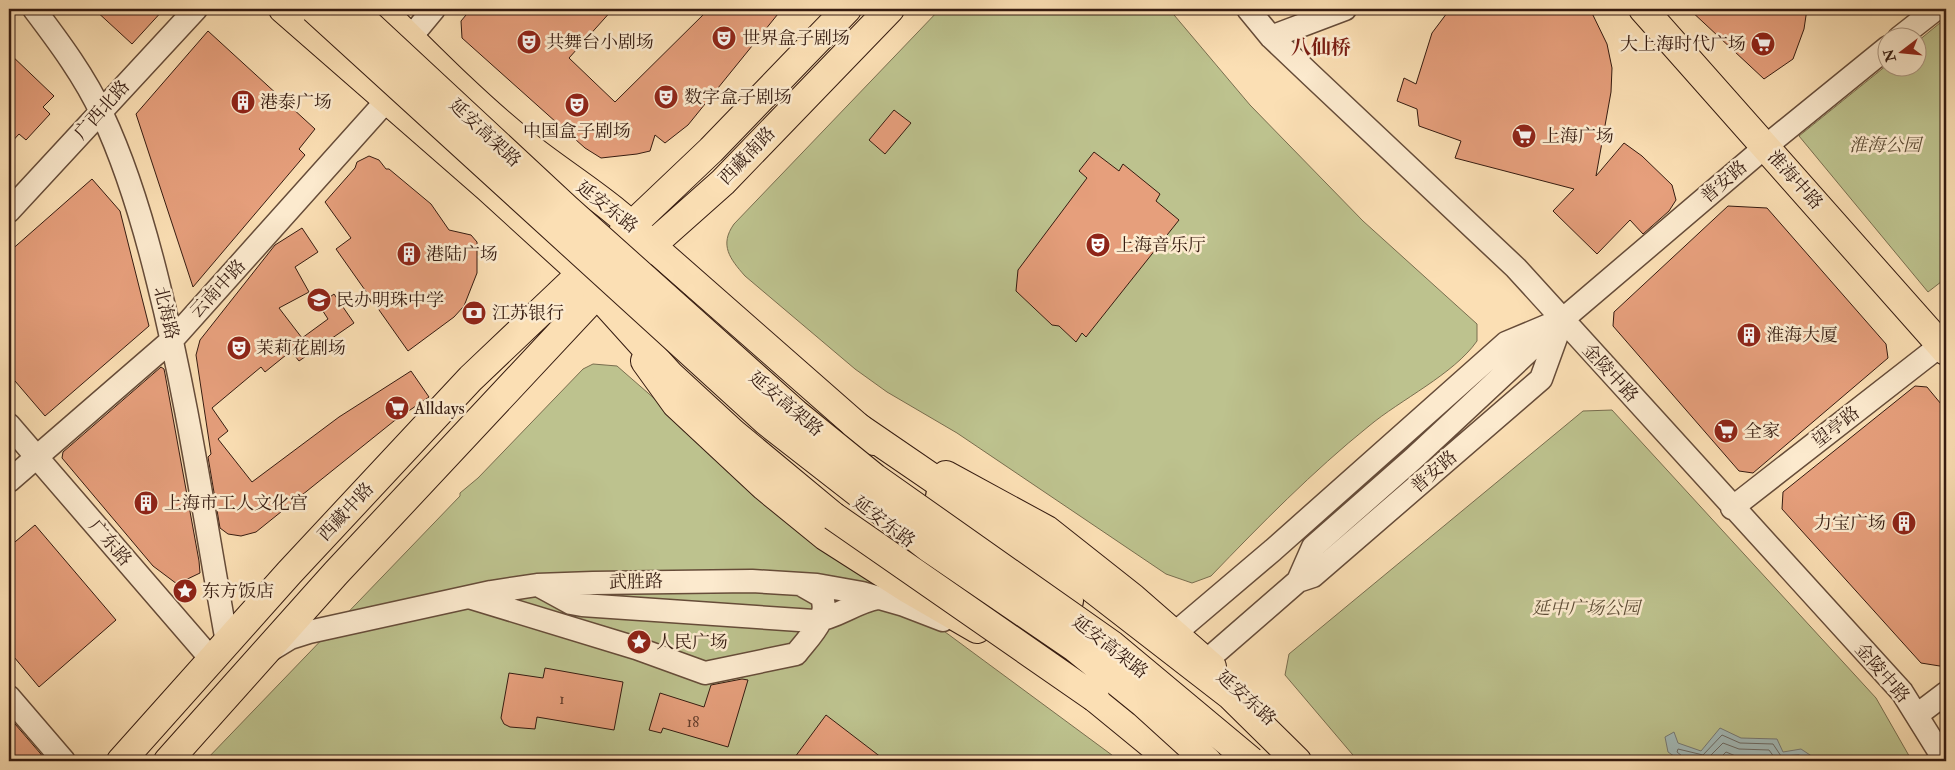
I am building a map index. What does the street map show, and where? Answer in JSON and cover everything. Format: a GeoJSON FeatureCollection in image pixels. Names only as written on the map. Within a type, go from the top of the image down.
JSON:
{"type":"FeatureCollection","features":[{"type":"Feature","properties":{"kind":"main road","name":"延安东路"},"geometry":{"type":"LineString","coordinates":[[283,9],[388,99],[593,286],[644,322],[811,466],[911,543],[1021,618],[1110,684],[1195,761]]}},
{"type":"Feature","properties":{"kind":"main road","name":"延安高架路"},"geometry":{"type":"LineString","coordinates":[[352,9],[566,208],[795,413],[883,484],[1112,645],[1251,761]]}},
{"type":"Feature","properties":{"kind":"main road"},"geometry":{"type":"LineString","coordinates":[[371,9],[810,406],[918,492],[1118,632],[1195,700],[1238,751]]}},
{"type":"Feature","properties":{"kind":"main road","name":"延安东路"},"geometry":{"type":"LineString","coordinates":[[382,9],[410,38],[530,148],[632,223],[652,246],[854,425],[1111,635],[1238,751]]}},
{"type":"Feature","properties":{"kind":"main road","name":"西藏南路"},"geometry":{"type":"LineString","coordinates":[[593,286],[652,246],[723,182],[890,9]]}},
{"type":"Feature","properties":{"kind":"main road","name":"淮海中路"},"geometry":{"type":"LineString","coordinates":[[1643,9],[1944,348]]}},
{"type":"Feature","properties":{"kind":"main road","name":"西藏南路"},"geometry":{"type":"LineString","coordinates":[[593,286],[632,223],[711,150],[845,10]]}},
{"type":"Feature","properties":{"kind":"main road","name":"延安高架路"},"geometry":{"type":"LineString","coordinates":[[315,11],[766,421],[929,548],[1074,648],[1143,703],[1207,761]]}},
{"type":"Feature","properties":{"kind":"main road","name":"延安东路"},"geometry":{"type":"LineString","coordinates":[[593,286],[676,404],[766,487],[826,536],[908,589],[1004,645],[1106,718],[1154,761]]}},
{"type":"Feature","properties":{"kind":"main road"},"geometry":{"type":"LineString","coordinates":[[593,286],[670,375],[732,433],[833,516],[1095,698],[1172,761]]}},
{"type":"Feature","properties":{"kind":"main road","name":"西藏中路"},"geometry":{"type":"LineString","coordinates":[[121,761],[471,378],[593,286]]}},
{"type":"Feature","properties":{"kind":"main road","name":"西藏中路"},"geometry":{"type":"LineString","coordinates":[[168,761],[481,417],[593,286]]}},
{"type":"Feature","properties":{"kind":"main road","name":"延安东路"},"geometry":{"type":"LineString","coordinates":[[854,425],[1047,530],[1133,598],[1206,662],[1292,740],[1310,761]]}},
{"type":"Feature","properties":{"kind":"main road"},"geometry":{"type":"LineString","coordinates":[[854,425],[1080,579],[1231,696],[1297,761]]}},
{"type":"Feature","properties":{"kind":"main road"},"geometry":{"type":"LineString","coordinates":[[1021,618],[1106,718]]}},
{"type":"Feature","properties":{"kind":"street","name":"北海路"},"geometry":{"type":"LineString","coordinates":[[34,9],[74,67],[101,111],[130,183],[150,250],[173,339],[220,651]]}},
{"type":"Feature","properties":{"kind":"street","name":"广西北路"},"geometry":{"type":"LineString","coordinates":[[9,211],[196,9]]}},
{"type":"Feature","properties":{"kind":"street"},"geometry":{"type":"LineString","coordinates":[[410,38],[434,9]]}},
{"type":"Feature","properties":{"kind":"street","name":"金陵中路"},"geometry":{"type":"LineString","coordinates":[[1248,9],[1271,37],[1516,268],[1732,508],[1902,692],[1946,761]]}},
{"type":"Feature","properties":{"kind":"street"},"geometry":{"type":"LineString","coordinates":[[1271,37],[1345,9]]}},
{"type":"Feature","properties":{"kind":"street"},"geometry":{"type":"LineString","coordinates":[[1908,28],[1922,13]]}},
{"type":"Feature","properties":{"kind":"street","name":"普安路"},"geometry":{"type":"LineString","coordinates":[[1174,634],[1273,550],[1506,342],[1562,320],[1765,147],[1878,55]]}},
{"type":"Feature","properties":{"kind":"street","name":"云南中路"},"geometry":{"type":"LineString","coordinates":[[9,481],[173,339],[388,99]]}},
{"type":"Feature","properties":{"kind":"street","name":"普安路"},"geometry":{"type":"LineString","coordinates":[[1206,662],[1298,581],[1313,576],[1541,378],[1562,320]]}},
{"type":"Feature","properties":{"kind":"street","name":"望亭路"},"geometry":{"type":"LineString","coordinates":[[1732,508],[1944,348]]}},
{"type":"Feature","properties":{"kind":"street","name":"广东路"},"geometry":{"type":"LineString","coordinates":[[9,425],[36,457],[220,651]]}},
{"type":"Feature","properties":{"kind":"street"},"geometry":{"type":"LineString","coordinates":[[1273,550],[1298,581]]}},
{"type":"Feature","properties":{"kind":"street","name":"武胜路"},"geometry":{"type":"LineString","coordinates":[[267,652],[290,638],[309,632],[466,597],[537,585],[687,582],[822,586],[904,604],[1004,645]]}},
{"type":"Feature","properties":{"kind":"street"},"geometry":{"type":"LineString","coordinates":[[466,597],[484,600],[636,648],[705,673],[796,654],[821,620],[825,610],[821,596],[800,584]]}},
{"type":"Feature","properties":{"kind":"street"},"geometry":{"type":"LineString","coordinates":[[537,585],[571,603],[582,605],[731,616],[821,620],[866,600],[878,598]]}},
{"type":"Feature","properties":{"kind":"street"},"geometry":{"type":"LineString","coordinates":[[1917,715],[1946,693]]}},
{"type":"Feature","properties":{"kind":"street"},"geometry":{"type":"LineString","coordinates":[[9,697],[64,761]]}},
{"type":"Feature","properties":{"kind":"green space"},"geometry":{"type":"Polygon","coordinates":[[[940,9],[1169,9],[1250,105],[1363,221],[1477,324],[1477,341],[1455,365],[1382,416],[1348,443],[1268,518],[1211,576],[1192,583],[1166,574],[957,433],[887,392],[855,369],[745,276],[728,252],[727,239],[734,224],[940,9]]]}},
{"type":"Feature","properties":{"kind":"green space","name":"淮海公园"},"geometry":{"type":"Polygon","coordinates":[[[1946,18],[1946,278],[1928,292],[1799,136],[1878,72],[1878,78],[1928,78],[1928,33],[1946,18]]]}},
{"type":"Feature","properties":{"kind":"green space","name":"人民广场"},"geometry":{"type":"Polygon","coordinates":[[[593,364],[617,366],[796,522],[1120,761],[205,761],[460,496],[460,493],[478,478],[583,369],[593,364]]]}},
{"type":"Feature","properties":{"kind":"green space","name":"延中广场公园"},"geometry":{"type":"Polygon","coordinates":[[[1612,410],[1876,698],[1912,761],[1358,761],[1285,675],[1289,654],[1583,411],[1612,410]]]}},
{"type":"Feature","properties":{"kind":"water"},"geometry":{"type":"Polygon","coordinates":[[[1720,728],[1741,738],[1777,739],[1783,752],[1801,749],[1819,761],[1681,761],[1668,752],[1665,737],[1674,732],[1678,743],[1701,751],[1720,728]]]}},
{"type":"Feature","properties":{"kind":"building"},"geometry":{"type":"Polygon","coordinates":[[[94,9],[164,9],[132,44],[94,9]]]}},
{"type":"Feature","properties":{"kind":"building"},"geometry":{"type":"Polygon","coordinates":[[[471,9],[613,9],[569,58],[615,102],[709,9],[782,9],[688,125],[665,143],[655,135],[650,151],[601,158],[585,148],[462,38],[461,21],[471,9]]]}},
{"type":"Feature","properties":{"kind":"building","name":"上海广场"},"geometry":{"type":"Polygon","coordinates":[[[1450,9],[1590,9],[1607,44],[1612,68],[1611,92],[1596,176],[1624,143],[1642,156],[1672,185],[1676,200],[1669,211],[1643,234],[1630,220],[1597,254],[1553,211],[1574,189],[1455,158],[1461,141],[1419,126],[1417,109],[1397,101],[1404,78],[1416,84],[1432,33],[1450,9]]]}},
{"type":"Feature","properties":{"kind":"building","name":"大上海时代广场"},"geometry":{"type":"Polygon","coordinates":[[[1689,9],[1807,9],[1804,29],[1793,59],[1764,79],[1689,9]]]}},
{"type":"Feature","properties":{"kind":"building"},"geometry":{"type":"Polygon","coordinates":[[[208,31],[315,129],[299,149],[305,155],[193,287],[136,114],[208,31]]]}},
{"type":"Feature","properties":{"kind":"building"},"geometry":{"type":"Polygon","coordinates":[[[9,53],[54,96],[43,107],[50,114],[26,140],[19,134],[9,145],[9,53]]]}},
{"type":"Feature","properties":{"kind":"building"},"geometry":{"type":"Polygon","coordinates":[[[894,110],[911,123],[885,154],[869,140],[894,110]]]}},
{"type":"Feature","properties":{"kind":"building","name":"上海音乐厅"},"geometry":{"type":"Polygon","coordinates":[[[1094,152],[1119,171],[1123,164],[1160,194],[1156,201],[1179,220],[1086,337],[1082,333],[1076,342],[1059,326],[1052,325],[1016,291],[1018,270],[1087,178],[1079,171],[1094,152]]]}},
{"type":"Feature","properties":{"kind":"building","name":"港陆广场"},"geometry":{"type":"Polygon","coordinates":[[[369,156],[379,160],[386,169],[389,169],[431,204],[449,230],[471,235],[477,242],[477,273],[464,306],[454,317],[408,351],[336,249],[351,238],[325,202],[355,168],[357,162],[369,156]]]}},
{"type":"Feature","properties":{"kind":"building"},"geometry":{"type":"Polygon","coordinates":[[[92,179],[120,211],[149,326],[45,416],[9,374],[9,252],[92,179]]]}},
{"type":"Feature","properties":{"kind":"building","name":"淮海大厦"},"geometry":{"type":"Polygon","coordinates":[[[1728,206],[1767,208],[1886,344],[1888,358],[1753,473],[1739,471],[1613,326],[1614,312],[1728,206]]]}},
{"type":"Feature","properties":{"kind":"building"},"geometry":{"type":"Polygon","coordinates":[[[302,228],[318,252],[295,267],[309,292],[279,308],[302,338],[328,319],[319,305],[334,294],[354,323],[299,361],[291,351],[265,372],[261,367],[212,408],[228,431],[218,439],[252,482],[339,417],[411,371],[429,397],[394,421],[256,532],[241,536],[228,534],[220,528],[208,457],[211,454],[196,355],[200,340],[275,245],[302,228]]]}},
{"type":"Feature","properties":{"kind":"building","name":"上海市工人文化宫"},"geometry":{"type":"Polygon","coordinates":[[[161,367],[164,369],[165,374],[200,573],[177,584],[153,566],[62,458],[63,452],[161,367]]]}},
{"type":"Feature","properties":{"kind":"building","name":"力宝广场"},"geometry":{"type":"Polygon","coordinates":[[[1915,386],[1927,387],[1946,410],[1946,667],[1921,663],[1782,509],[1783,492],[1915,386]]]}},
{"type":"Feature","properties":{"kind":"building"},"geometry":{"type":"Polygon","coordinates":[[[35,525],[116,620],[39,687],[9,651],[9,547],[35,525]]]}},
{"type":"Feature","properties":{"kind":"building"},"geometry":{"type":"Polygon","coordinates":[[[545,668],[623,682],[614,730],[537,717],[535,729],[510,727],[504,724],[501,718],[509,673],[543,678],[545,668]]]}},
{"type":"Feature","properties":{"kind":"building"},"geometry":{"type":"Polygon","coordinates":[[[742,679],[748,680],[728,747],[663,728],[661,733],[649,730],[660,693],[704,707],[711,685],[742,679]]]}},
{"type":"Feature","properties":{"kind":"building"},"geometry":{"type":"Polygon","coordinates":[[[826,715],[886,761],[792,761],[826,715]]]}},
{"type":"Feature","properties":{"kind":"building"},"geometry":{"type":"Polygon","coordinates":[[[9,717],[40,753],[46,761],[9,761],[9,717]]]}},
{"type":"Feature","properties":{"kind":"place","name":"世界盒子剧场"},"geometry":{"type":"Point","coordinates":[724,38]}},
{"type":"Feature","properties":{"kind":"place","name":"共舞台小剧场"},"geometry":{"type":"Point","coordinates":[529,42]}},
{"type":"Feature","properties":{"kind":"place","name":"大上海时代广场"},"geometry":{"type":"Point","coordinates":[1763,44]}},
{"type":"Feature","properties":{"kind":"place","name":"数字盒子剧场"},"geometry":{"type":"Point","coordinates":[666,97]}},
{"type":"Feature","properties":{"kind":"place","name":"港泰广场"},"geometry":{"type":"Point","coordinates":[243,102]}},
{"type":"Feature","properties":{"kind":"place","name":"中国盒子剧场"},"geometry":{"type":"Point","coordinates":[577,105]}},
{"type":"Feature","properties":{"kind":"place","name":"上海广场"},"geometry":{"type":"Point","coordinates":[1524,136]}},
{"type":"Feature","properties":{"kind":"place","name":"上海音乐厅"},"geometry":{"type":"Point","coordinates":[1098,245]}},
{"type":"Feature","properties":{"kind":"place","name":"港陆广场"},"geometry":{"type":"Point","coordinates":[409,254]}},
{"type":"Feature","properties":{"kind":"place","name":"民办明珠中学"},"geometry":{"type":"Point","coordinates":[319,300]}},
{"type":"Feature","properties":{"kind":"place","name":"江苏银行"},"geometry":{"type":"Point","coordinates":[474,313]}},
{"type":"Feature","properties":{"kind":"place","name":"淮海大厦"},"geometry":{"type":"Point","coordinates":[1749,335]}},
{"type":"Feature","properties":{"kind":"place","name":"茉莉花剧场"},"geometry":{"type":"Point","coordinates":[239,348]}},
{"type":"Feature","properties":{"kind":"place","name":"Alldays"},"geometry":{"type":"Point","coordinates":[397,408]}},
{"type":"Feature","properties":{"kind":"place","name":"全家"},"geometry":{"type":"Point","coordinates":[1726,431]}},
{"type":"Feature","properties":{"kind":"place","name":"上海市工人文化宫"},"geometry":{"type":"Point","coordinates":[146,503]}},
{"type":"Feature","properties":{"kind":"place","name":"力宝广场"},"geometry":{"type":"Point","coordinates":[1904,523]}},
{"type":"Feature","properties":{"kind":"place","name":"东方饭店"},"geometry":{"type":"Point","coordinates":[185,591]}},
{"type":"Feature","properties":{"kind":"place","name":"人民广场"},"geometry":{"type":"Point","coordinates":[639,642]}},
{"type":"Feature","properties":{"kind":"district","name":"八仙桥"},"geometry":{"type":"Point","coordinates":[1321,47]}}]}
